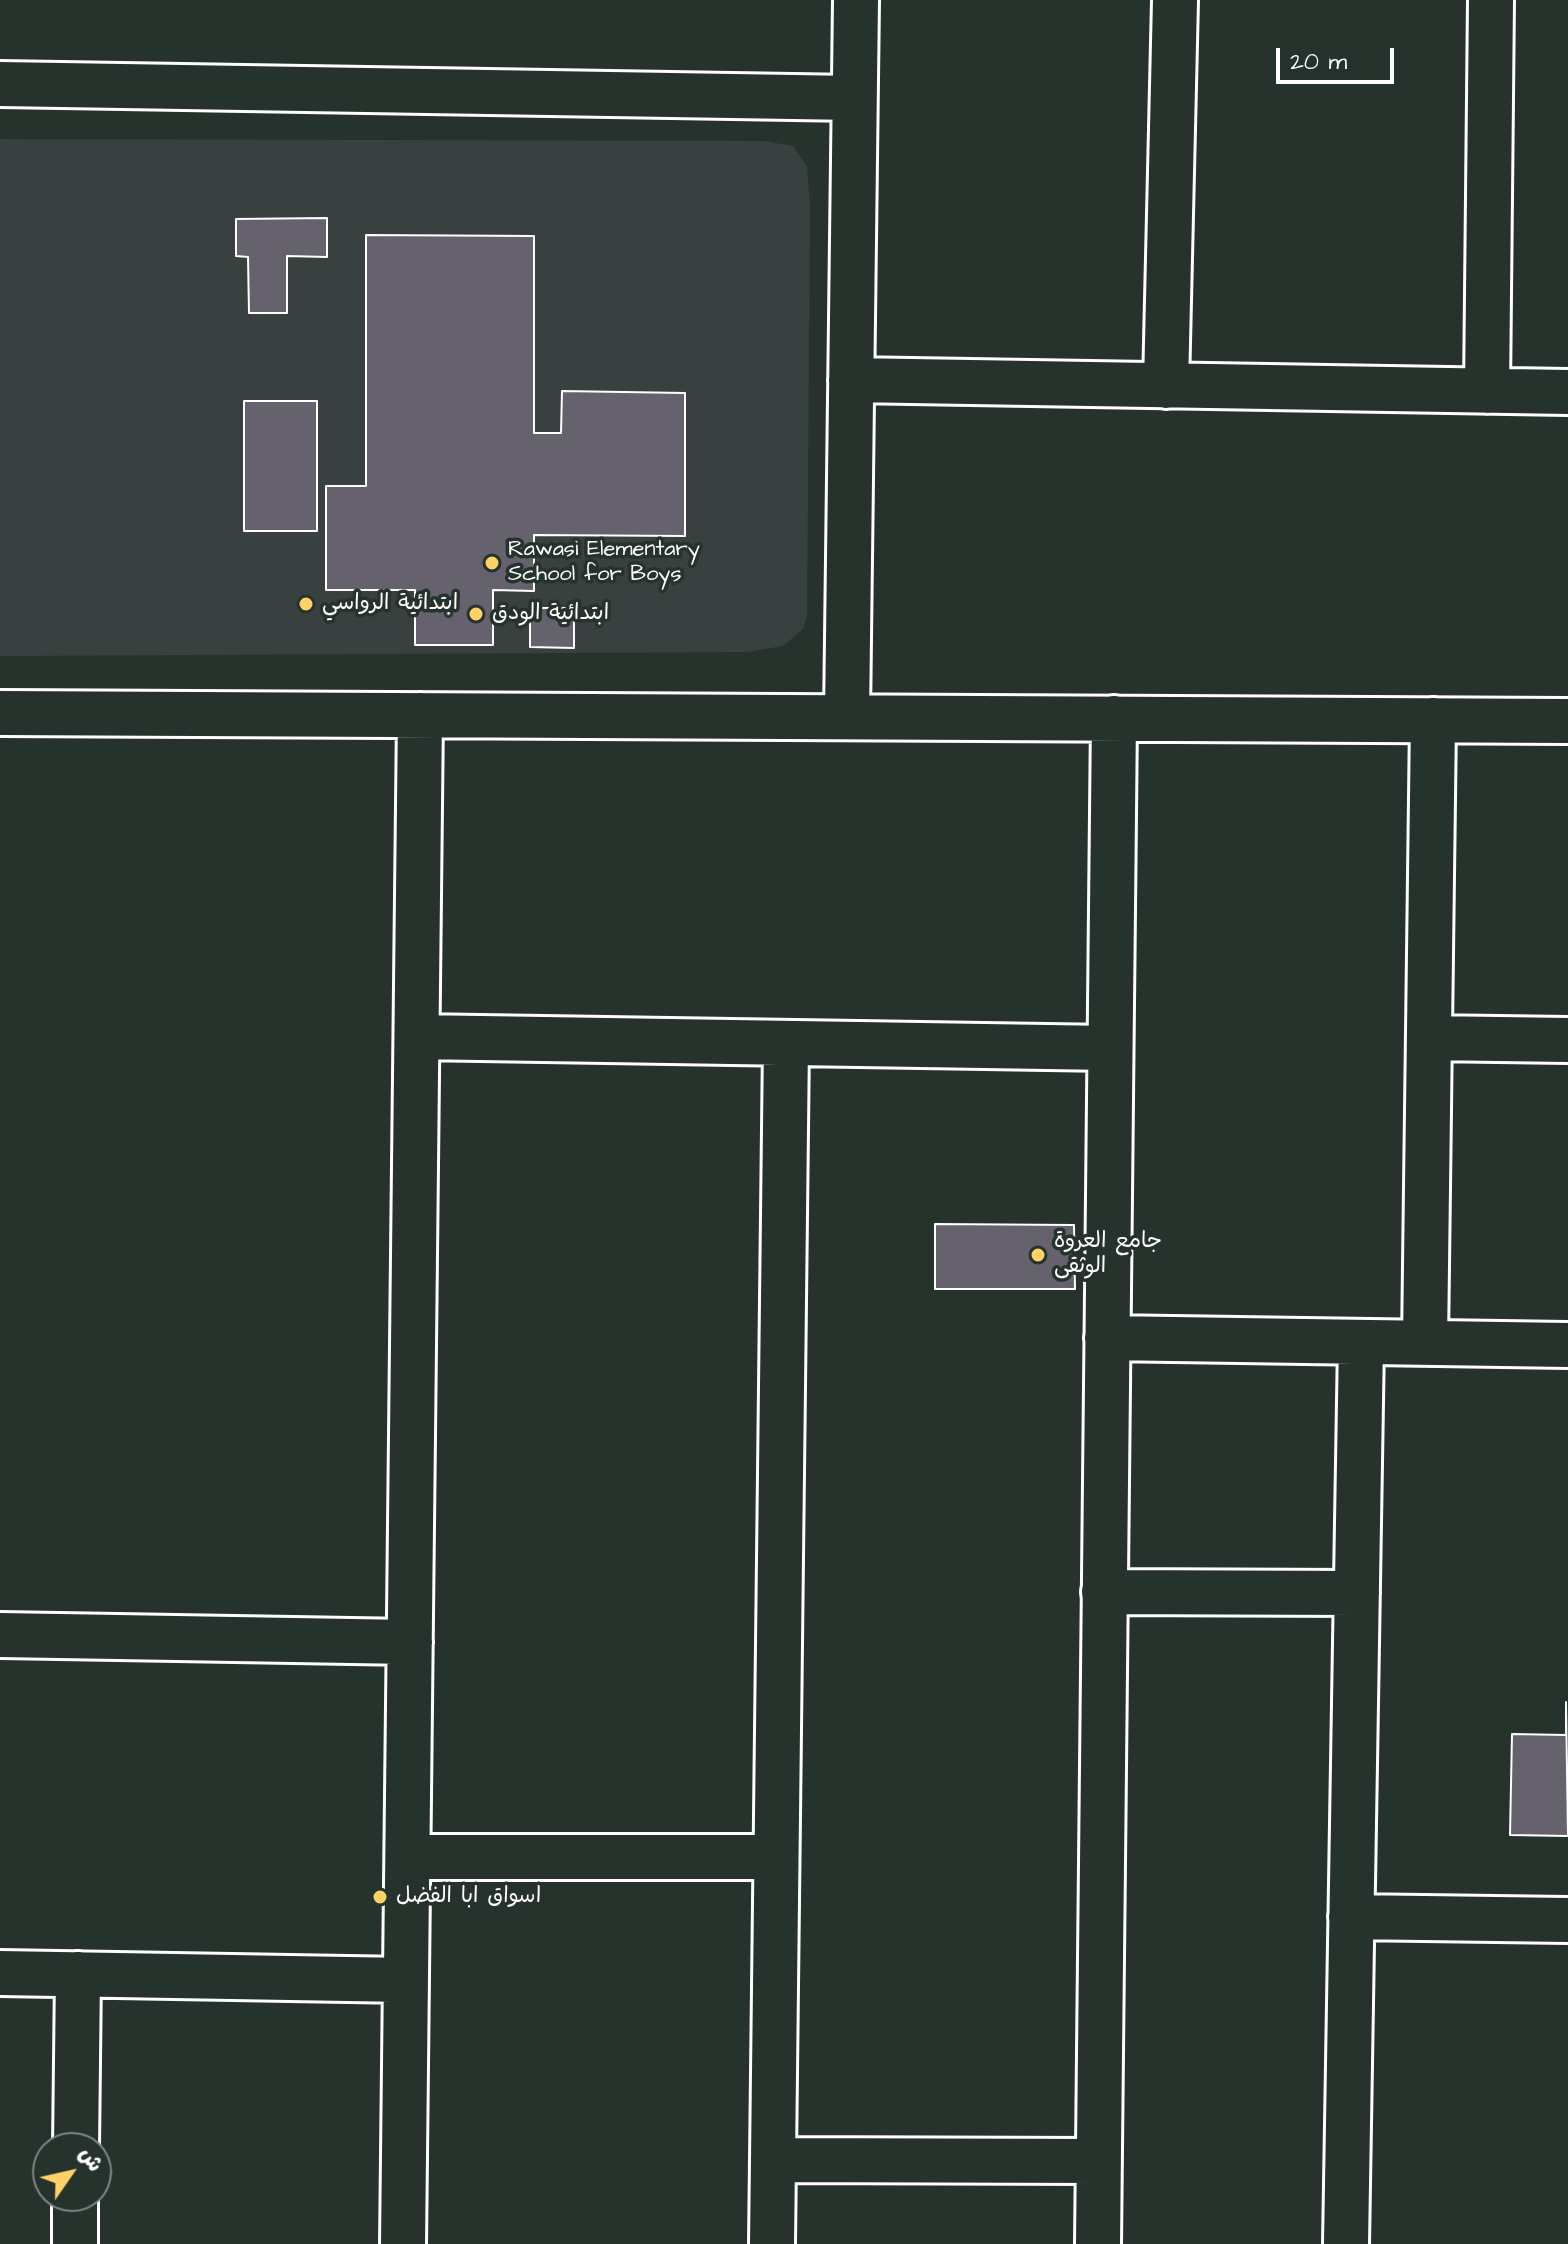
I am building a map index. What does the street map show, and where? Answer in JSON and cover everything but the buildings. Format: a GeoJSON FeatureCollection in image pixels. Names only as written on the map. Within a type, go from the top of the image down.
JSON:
{"type":"FeatureCollection","features":[{"type":"Feature","properties":{"kind":"street"},"geometry":{"type":"LineString","coordinates":[[847,717],[856,0]]}},
{"type":"Feature","properties":{"kind":"street"},"geometry":{"type":"LineString","coordinates":[[1166,386],[1175,0]]}},
{"type":"Feature","properties":{"kind":"street"},"geometry":{"type":"LineString","coordinates":[[1487,391],[1491,0]]}},
{"type":"Feature","properties":{"kind":"street"},"geometry":{"type":"LineString","coordinates":[[0,84],[854,98]]}},
{"type":"Feature","properties":{"kind":"street"},"geometry":{"type":"LineString","coordinates":[[851,380],[1568,392]]}},
{"type":"Feature","properties":{"kind":"street"},"geometry":{"type":"LineString","coordinates":[[0,713],[1568,721]]}},
{"type":"Feature","properties":{"kind":"street"},"geometry":{"type":"LineString","coordinates":[[403,2244],[420,715]]}},
{"type":"Feature","properties":{"kind":"street"},"geometry":{"type":"LineString","coordinates":[[1098,2244],[1114,718]]}},
{"type":"Feature","properties":{"kind":"street"},"geometry":{"type":"LineString","coordinates":[[1425,1343],[1433,720]]}},
{"type":"Feature","properties":{"kind":"street"},"geometry":{"type":"LineString","coordinates":[[417,1037],[1110,1048]]}},
{"type":"Feature","properties":{"kind":"street"},"geometry":{"type":"LineString","coordinates":[[1429,1038],[1568,1040]]}},
{"type":"Feature","properties":{"kind":"street"},"geometry":{"type":"LineString","coordinates":[[772,2244],[786,1043]]}},
{"type":"Feature","properties":{"kind":"street"},"geometry":{"type":"LineString","coordinates":[[1107,1338],[1568,1345]]}},
{"type":"Feature","properties":{"kind":"street"},"geometry":{"type":"LineString","coordinates":[[1346,2244],[1361,1342]]}},
{"type":"Feature","properties":{"kind":"street"},"geometry":{"type":"LineString","coordinates":[[1104,1592],[1357,1593]]}},
{"type":"Feature","properties":{"kind":"street"},"geometry":{"type":"LineString","coordinates":[[0,1635],[410,1642]]}},
{"type":"Feature","properties":{"kind":"street"},"geometry":{"type":"LineString","coordinates":[[408,1857],[776,1857]]}},
{"type":"Feature","properties":{"kind":"street"},"geometry":{"type":"LineString","coordinates":[[1351,1917],[1568,1920]]}},
{"type":"Feature","properties":{"kind":"street"},"geometry":{"type":"LineString","coordinates":[[0,1973],[406,1980]]}},
{"type":"Feature","properties":{"kind":"street"},"geometry":{"type":"LineString","coordinates":[[76,2132],[78,1974]]}},
{"type":"Feature","properties":{"kind":"street"},"geometry":{"type":"LineString","coordinates":[[773,2160],[1098,2161]]}},
{"type":"Feature","properties":{"kind":"street"},"geometry":{"type":"LineString","coordinates":[[75,2212],[75,2244]]}},
{"type":"Feature","properties":{"kind":"shaded area"},"geometry":{"type":"Polygon","coordinates":[[[0,139],[763,141],[793,146],[807,167],[810,207],[807,616],[803,629],[783,646],[747,652],[0,656],[0,139]]]}},
{"type":"Feature","properties":{"kind":"place","name":"Rawasi Elementary School for Boys"},"geometry":{"type":"Point","coordinates":[492,563]}},
{"type":"Feature","properties":{"kind":"place","name":"ابتدائية الرواسي"},"geometry":{"type":"Point","coordinates":[306,604]}},
{"type":"Feature","properties":{"kind":"place","name":"ابتدائية الودق"},"geometry":{"type":"Point","coordinates":[476,614]}},
{"type":"Feature","properties":{"kind":"place","name":"جامع العروة الوثقى"},"geometry":{"type":"Point","coordinates":[1038,1255]}},
{"type":"Feature","properties":{"kind":"place","name":"اسواق ابا الفضل"},"geometry":{"type":"Point","coordinates":[380,1897]}}]}
